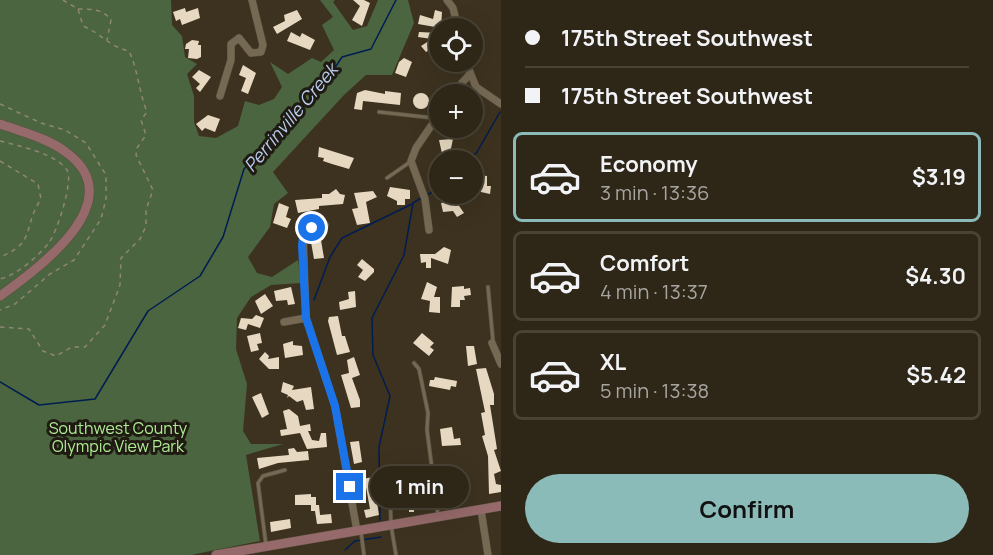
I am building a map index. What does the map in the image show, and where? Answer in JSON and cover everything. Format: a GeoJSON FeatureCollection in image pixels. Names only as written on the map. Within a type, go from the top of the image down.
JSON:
{"type":"FeatureCollection","features":[{"type":"Feature","properties":{"kind":"street"},"geometry":{"type":"LineString","coordinates":[[220,96],[231,60],[231,44],[234,40],[239,38],[251,53],[261,52],[263,45],[252,0]]}},
{"type":"Feature","properties":{"kind":"street"},"geometry":{"type":"LineString","coordinates":[[447,0],[455,18]]}},
{"type":"Feature","properties":{"kind":"street"},"geometry":{"type":"LineString","coordinates":[[468,72],[476,87],[501,104]]}},
{"type":"Feature","properties":{"kind":"street"},"geometry":{"type":"LineString","coordinates":[[461,84],[469,75]]}},
{"type":"Feature","properties":{"kind":"street"},"geometry":{"type":"LineString","coordinates":[[0,124],[69,153],[85,174],[89,194],[84,214],[72,235],[41,264],[0,296]]}},
{"type":"Feature","properties":{"kind":"street"},"geometry":{"type":"LineString","coordinates":[[429,128],[416,148],[411,162],[425,199],[429,230]]}},
{"type":"Feature","properties":{"kind":"street"},"geometry":{"type":"LineString","coordinates":[[325,225],[312,228],[303,236],[306,318],[335,406],[358,531]]}},
{"type":"Feature","properties":{"kind":"street"},"geometry":{"type":"LineString","coordinates":[[284,322],[306,318]]}},
{"type":"Feature","properties":{"kind":"street"},"geometry":{"type":"LineString","coordinates":[[492,343],[501,364]]}},
{"type":"Feature","properties":{"kind":"street"},"geometry":{"type":"LineString","coordinates":[[216,555],[267,551],[358,531],[501,506]]}},
{"type":"Feature","properties":{"kind":"street"},"geometry":{"type":"LineString","coordinates":[[481,510],[488,555]]}},
{"type":"Feature","properties":{"kind":"lane"},"geometry":{"type":"LineString","coordinates":[[379,112],[429,115]]}},
{"type":"Feature","properties":{"kind":"lane"},"geometry":{"type":"LineString","coordinates":[[387,178],[411,162]]}},
{"type":"Feature","properties":{"kind":"lane"},"geometry":{"type":"LineString","coordinates":[[488,287],[494,333],[492,343]]}},
{"type":"Feature","properties":{"kind":"lane"},"geometry":{"type":"LineString","coordinates":[[414,363],[419,369],[428,413],[427,430],[439,517]]}},
{"type":"Feature","properties":{"kind":"lane"},"geometry":{"type":"LineString","coordinates":[[267,551],[258,483],[263,476],[285,470]]}},
{"type":"Feature","properties":{"kind":"lane"},"geometry":{"type":"LineString","coordinates":[[390,489],[391,525],[396,555]]}},
{"type":"Feature","properties":{"kind":"lane"},"geometry":{"type":"LineString","coordinates":[[358,531],[364,555]]}},
{"type":"Feature","properties":{"kind":"path"},"geometry":{"type":"LineString","coordinates":[[63,0],[78,9],[99,10],[107,14],[111,20],[107,41]]}},
{"type":"Feature","properties":{"kind":"path"},"geometry":{"type":"LineString","coordinates":[[0,327],[29,329],[43,351],[56,356],[72,347],[85,347],[105,325],[120,285],[121,258],[140,239],[146,226],[146,210],[153,190],[136,155],[137,148],[147,135],[141,120],[147,112],[139,93],[129,51],[114,47],[97,32],[83,26],[78,9]]}},
{"type":"Feature","properties":{"kind":"path"},"geometry":{"type":"LineString","coordinates":[[0,104],[41,123],[65,130],[86,143],[106,175],[106,199],[101,219],[74,260],[50,274],[15,304],[0,310]]}},
{"type":"Feature","properties":{"kind":"path"},"geometry":{"type":"LineString","coordinates":[[0,141],[30,148],[61,163],[68,172],[70,187],[49,243],[34,258],[0,279]]}},
{"type":"Feature","properties":{"kind":"path"},"geometry":{"type":"LineString","coordinates":[[0,161],[38,184],[40,199],[32,212],[26,241],[12,252],[0,257]]}},
{"type":"Feature","properties":{"kind":"green space","name":"Southwest County Olympic View Park"},"geometry":{"type":"Polygon","coordinates":[[[0,0],[171,0],[172,25],[182,36],[185,57],[197,64],[187,74],[194,96],[194,122],[199,136],[216,138],[238,126],[245,101],[259,105],[274,99],[282,87],[270,62],[288,74],[312,58],[321,62],[334,50],[322,25],[333,17],[320,0],[335,0],[333,2],[353,30],[367,26],[378,0],[408,0],[414,23],[392,75],[366,75],[344,95],[273,172],[288,193],[274,204],[270,227],[248,257],[257,273],[272,277],[298,260],[301,283],[271,285],[251,297],[237,318],[236,349],[247,384],[243,431],[251,444],[283,444],[246,455],[260,541],[191,555],[0,555],[0,0]]]}},
{"type":"Feature","properties":{"kind":"building"},"geometry":{"type":"Polygon","coordinates":[[[353,0],[364,0],[370,3],[362,26],[352,20],[360,6],[353,0]]]}},
{"type":"Feature","properties":{"kind":"building"},"geometry":{"type":"Polygon","coordinates":[[[185,8],[186,12],[198,8],[200,18],[182,25],[180,19],[176,21],[173,12],[185,8]]]}},
{"type":"Feature","properties":{"kind":"building"},"geometry":{"type":"Polygon","coordinates":[[[297,10],[302,19],[277,34],[273,27],[285,21],[284,15],[297,10]]]}},
{"type":"Feature","properties":{"kind":"building"},"geometry":{"type":"Polygon","coordinates":[[[435,10],[442,12],[442,18],[433,18],[435,10]]]}},
{"type":"Feature","properties":{"kind":"building"},"geometry":{"type":"Polygon","coordinates":[[[420,15],[430,18],[429,26],[418,24],[420,15]]]}},
{"type":"Feature","properties":{"kind":"building"},"geometry":{"type":"Polygon","coordinates":[[[291,32],[300,37],[302,33],[315,40],[310,50],[287,41],[291,32]]]}},
{"type":"Feature","properties":{"kind":"building"},"geometry":{"type":"Polygon","coordinates":[[[419,32],[429,32],[429,39],[418,37],[419,32]]]}},
{"type":"Feature","properties":{"kind":"building"},"geometry":{"type":"Polygon","coordinates":[[[192,40],[199,41],[198,45],[201,45],[201,57],[197,59],[188,58],[189,49],[185,49],[186,44],[192,40]]]}},
{"type":"Feature","properties":{"kind":"building"},"geometry":{"type":"Polygon","coordinates":[[[429,41],[429,50],[426,52],[421,46],[429,41]]]}},
{"type":"Feature","properties":{"kind":"building"},"geometry":{"type":"Polygon","coordinates":[[[404,58],[412,62],[406,77],[395,73],[399,62],[404,58]]]}},
{"type":"Feature","properties":{"kind":"building"},"geometry":{"type":"Polygon","coordinates":[[[243,65],[256,73],[248,94],[241,91],[246,78],[239,75],[243,65]]]}},
{"type":"Feature","properties":{"kind":"building"},"geometry":{"type":"Polygon","coordinates":[[[199,70],[211,77],[200,92],[196,88],[200,84],[192,77],[199,70]]]}},
{"type":"Feature","properties":{"kind":"building"},"geometry":{"type":"Polygon","coordinates":[[[365,90],[385,94],[385,91],[401,93],[400,105],[363,101],[362,110],[354,109],[357,93],[365,90]]]}},
{"type":"Feature","properties":{"kind":"building"},"geometry":{"type":"Polygon","coordinates":[[[421,93],[428,98],[428,104],[421,109],[413,101],[421,93]]]}},
{"type":"Feature","properties":{"kind":"building"},"geometry":{"type":"Polygon","coordinates":[[[208,115],[220,119],[215,132],[205,128],[202,131],[196,124],[208,115]]]}},
{"type":"Feature","properties":{"kind":"building"},"geometry":{"type":"Polygon","coordinates":[[[453,139],[451,150],[441,150],[439,140],[453,139]]]}},
{"type":"Feature","properties":{"kind":"building"},"geometry":{"type":"Polygon","coordinates":[[[319,147],[354,158],[349,169],[323,161],[324,158],[318,157],[319,147]]]}},
{"type":"Feature","properties":{"kind":"building"},"geometry":{"type":"Polygon","coordinates":[[[483,176],[487,176],[487,186],[491,186],[490,194],[483,192],[483,176]]]}},
{"type":"Feature","properties":{"kind":"building"},"geometry":{"type":"Polygon","coordinates":[[[390,187],[410,190],[410,199],[405,199],[405,205],[397,205],[397,201],[387,196],[390,187]]]}},
{"type":"Feature","properties":{"kind":"building"},"geometry":{"type":"Polygon","coordinates":[[[336,189],[340,194],[345,195],[343,204],[319,206],[319,209],[298,213],[295,200],[322,198],[322,194],[329,194],[336,189]]]}},
{"type":"Feature","properties":{"kind":"building"},"geometry":{"type":"Polygon","coordinates":[[[373,191],[377,197],[366,202],[370,223],[357,225],[352,209],[358,208],[354,193],[373,191]]]}},
{"type":"Feature","properties":{"kind":"building"},"geometry":{"type":"Polygon","coordinates":[[[279,203],[289,207],[286,217],[291,219],[287,228],[273,223],[279,203]]]}},
{"type":"Feature","properties":{"kind":"building"},"geometry":{"type":"Polygon","coordinates":[[[441,204],[458,204],[464,213],[457,217],[453,211],[443,212],[441,204]]]}},
{"type":"Feature","properties":{"kind":"building"},"geometry":{"type":"Polygon","coordinates":[[[321,240],[324,258],[314,259],[311,242],[321,240]]]}},
{"type":"Feature","properties":{"kind":"building"},"geometry":{"type":"Polygon","coordinates":[[[444,247],[451,250],[448,264],[431,258],[431,268],[426,268],[426,262],[421,263],[420,254],[435,254],[444,247]]]}},
{"type":"Feature","properties":{"kind":"building"},"geometry":{"type":"Polygon","coordinates":[[[362,259],[374,269],[365,281],[358,277],[363,270],[357,265],[362,259]]]}},
{"type":"Feature","properties":{"kind":"building"},"geometry":{"type":"Polygon","coordinates":[[[427,282],[437,287],[434,297],[440,297],[440,313],[429,312],[430,301],[421,299],[427,282]]]}},
{"type":"Feature","properties":{"kind":"building"},"geometry":{"type":"Polygon","coordinates":[[[464,286],[464,289],[470,288],[471,295],[464,296],[465,300],[460,300],[460,307],[451,307],[452,287],[464,286]]]}},
{"type":"Feature","properties":{"kind":"building"},"geometry":{"type":"Polygon","coordinates":[[[291,287],[295,304],[288,305],[287,300],[276,301],[274,291],[291,287]]]}},
{"type":"Feature","properties":{"kind":"building"},"geometry":{"type":"Polygon","coordinates":[[[355,291],[356,307],[340,310],[339,302],[349,299],[348,292],[355,291]]]}},
{"type":"Feature","properties":{"kind":"building"},"geometry":{"type":"Polygon","coordinates":[[[265,294],[273,306],[261,314],[255,301],[265,294]]]}},
{"type":"Feature","properties":{"kind":"building"},"geometry":{"type":"Polygon","coordinates":[[[256,315],[264,318],[260,328],[248,324],[246,330],[238,328],[241,318],[252,319],[256,315]]]}},
{"type":"Feature","properties":{"kind":"building"},"geometry":{"type":"Polygon","coordinates":[[[338,316],[342,336],[345,336],[350,352],[337,355],[328,321],[329,317],[338,316]]]}},
{"type":"Feature","properties":{"kind":"building"},"geometry":{"type":"Polygon","coordinates":[[[260,333],[262,343],[257,344],[259,350],[251,352],[247,336],[260,333]]]}},
{"type":"Feature","properties":{"kind":"building"},"geometry":{"type":"Polygon","coordinates":[[[422,333],[434,343],[430,347],[434,350],[429,356],[413,343],[422,333]]]}},
{"type":"Feature","properties":{"kind":"building"},"geometry":{"type":"Polygon","coordinates":[[[293,341],[293,345],[302,346],[303,355],[285,358],[283,344],[293,341]]]}},
{"type":"Feature","properties":{"kind":"building"},"geometry":{"type":"Polygon","coordinates":[[[466,346],[474,346],[477,364],[468,366],[466,346]]]}},
{"type":"Feature","properties":{"kind":"building"},"geometry":{"type":"Polygon","coordinates":[[[265,352],[269,356],[268,359],[279,357],[279,369],[269,369],[259,359],[265,352]]]}},
{"type":"Feature","properties":{"kind":"building"},"geometry":{"type":"Polygon","coordinates":[[[354,357],[360,375],[352,378],[360,400],[360,407],[351,408],[341,375],[349,373],[347,360],[354,357]]]}},
{"type":"Feature","properties":{"kind":"building"},"geometry":{"type":"Polygon","coordinates":[[[486,368],[494,394],[494,405],[490,405],[497,449],[494,450],[501,471],[494,474],[496,484],[501,485],[501,492],[489,494],[488,456],[482,436],[485,435],[481,413],[485,412],[476,369],[486,368]]]}},
{"type":"Feature","properties":{"kind":"building"},"geometry":{"type":"Polygon","coordinates":[[[435,377],[457,381],[456,387],[451,386],[450,390],[429,386],[430,380],[434,380],[435,377]]]}},
{"type":"Feature","properties":{"kind":"building"},"geometry":{"type":"Polygon","coordinates":[[[283,382],[294,386],[292,390],[311,387],[314,409],[306,410],[303,400],[297,402],[289,396],[287,398],[288,395],[281,392],[283,382]]]}},
{"type":"Feature","properties":{"kind":"building"},"geometry":{"type":"Polygon","coordinates":[[[261,393],[269,414],[262,418],[252,397],[261,393]]]}},
{"type":"Feature","properties":{"kind":"building"},"geometry":{"type":"Polygon","coordinates":[[[289,409],[298,416],[300,426],[310,424],[311,431],[308,431],[312,440],[319,441],[321,433],[326,433],[327,447],[307,449],[300,433],[281,436],[280,430],[287,429],[283,411],[289,409]]]}},
{"type":"Feature","properties":{"kind":"building"},"geometry":{"type":"Polygon","coordinates":[[[452,427],[454,439],[460,438],[461,445],[442,446],[440,429],[452,427]]]}},
{"type":"Feature","properties":{"kind":"building"},"geometry":{"type":"Polygon","coordinates":[[[359,441],[362,462],[354,464],[350,442],[359,441]]]}},
{"type":"Feature","properties":{"kind":"building"},"geometry":{"type":"Polygon","coordinates":[[[294,448],[297,452],[308,451],[309,460],[278,463],[259,469],[257,458],[289,455],[288,449],[294,448]]]}},
{"type":"Feature","properties":{"kind":"building"},"geometry":{"type":"Polygon","coordinates":[[[407,468],[408,484],[400,485],[400,477],[392,478],[391,469],[407,468]]]}},
{"type":"Feature","properties":{"kind":"building"},"geometry":{"type":"Polygon","coordinates":[[[373,477],[379,515],[366,518],[364,510],[370,509],[366,487],[358,488],[357,480],[373,477]]]}},
{"type":"Feature","properties":{"kind":"building"},"geometry":{"type":"Polygon","coordinates":[[[311,494],[311,497],[316,497],[320,515],[331,514],[332,523],[317,524],[315,511],[311,511],[311,505],[295,505],[295,495],[311,494]]]}},
{"type":"Feature","properties":{"kind":"building"},"geometry":{"type":"Polygon","coordinates":[[[423,497],[423,507],[414,507],[414,512],[409,512],[409,507],[400,508],[400,499],[423,497]]]}},
{"type":"Feature","properties":{"kind":"building"},"geometry":{"type":"Polygon","coordinates":[[[290,519],[291,528],[271,532],[270,522],[290,519]]]}},
{"type":"Feature","properties":{"kind":"waterway","name":"Perrinville Creek"},"geometry":{"type":"LineString","coordinates":[[0,382],[39,405],[95,399],[148,311],[200,276],[223,237],[244,169],[324,84],[342,57],[371,49],[396,0]]}},
{"type":"Feature","properties":{"kind":"waterway"},"geometry":{"type":"LineString","coordinates":[[478,150],[500,112]]}},
{"type":"Feature","properties":{"kind":"waterway"},"geometry":{"type":"LineString","coordinates":[[380,520],[379,447],[390,396],[373,355],[372,318],[404,255],[413,203],[421,198]]}},
{"type":"Feature","properties":{"kind":"waterway"},"geometry":{"type":"LineString","coordinates":[[314,300],[330,257],[342,238],[412,204]]}},
{"type":"Feature","properties":{"kind":"waterway"},"geometry":{"type":"LineString","coordinates":[[345,550],[355,541],[381,537]]}},
{"type":"Feature","properties":{"kind":"route"},"geometry":{"type":"LineString","coordinates":[[312,228],[303,236],[302,246],[306,318],[323,363],[335,406],[350,487]]}}]}
